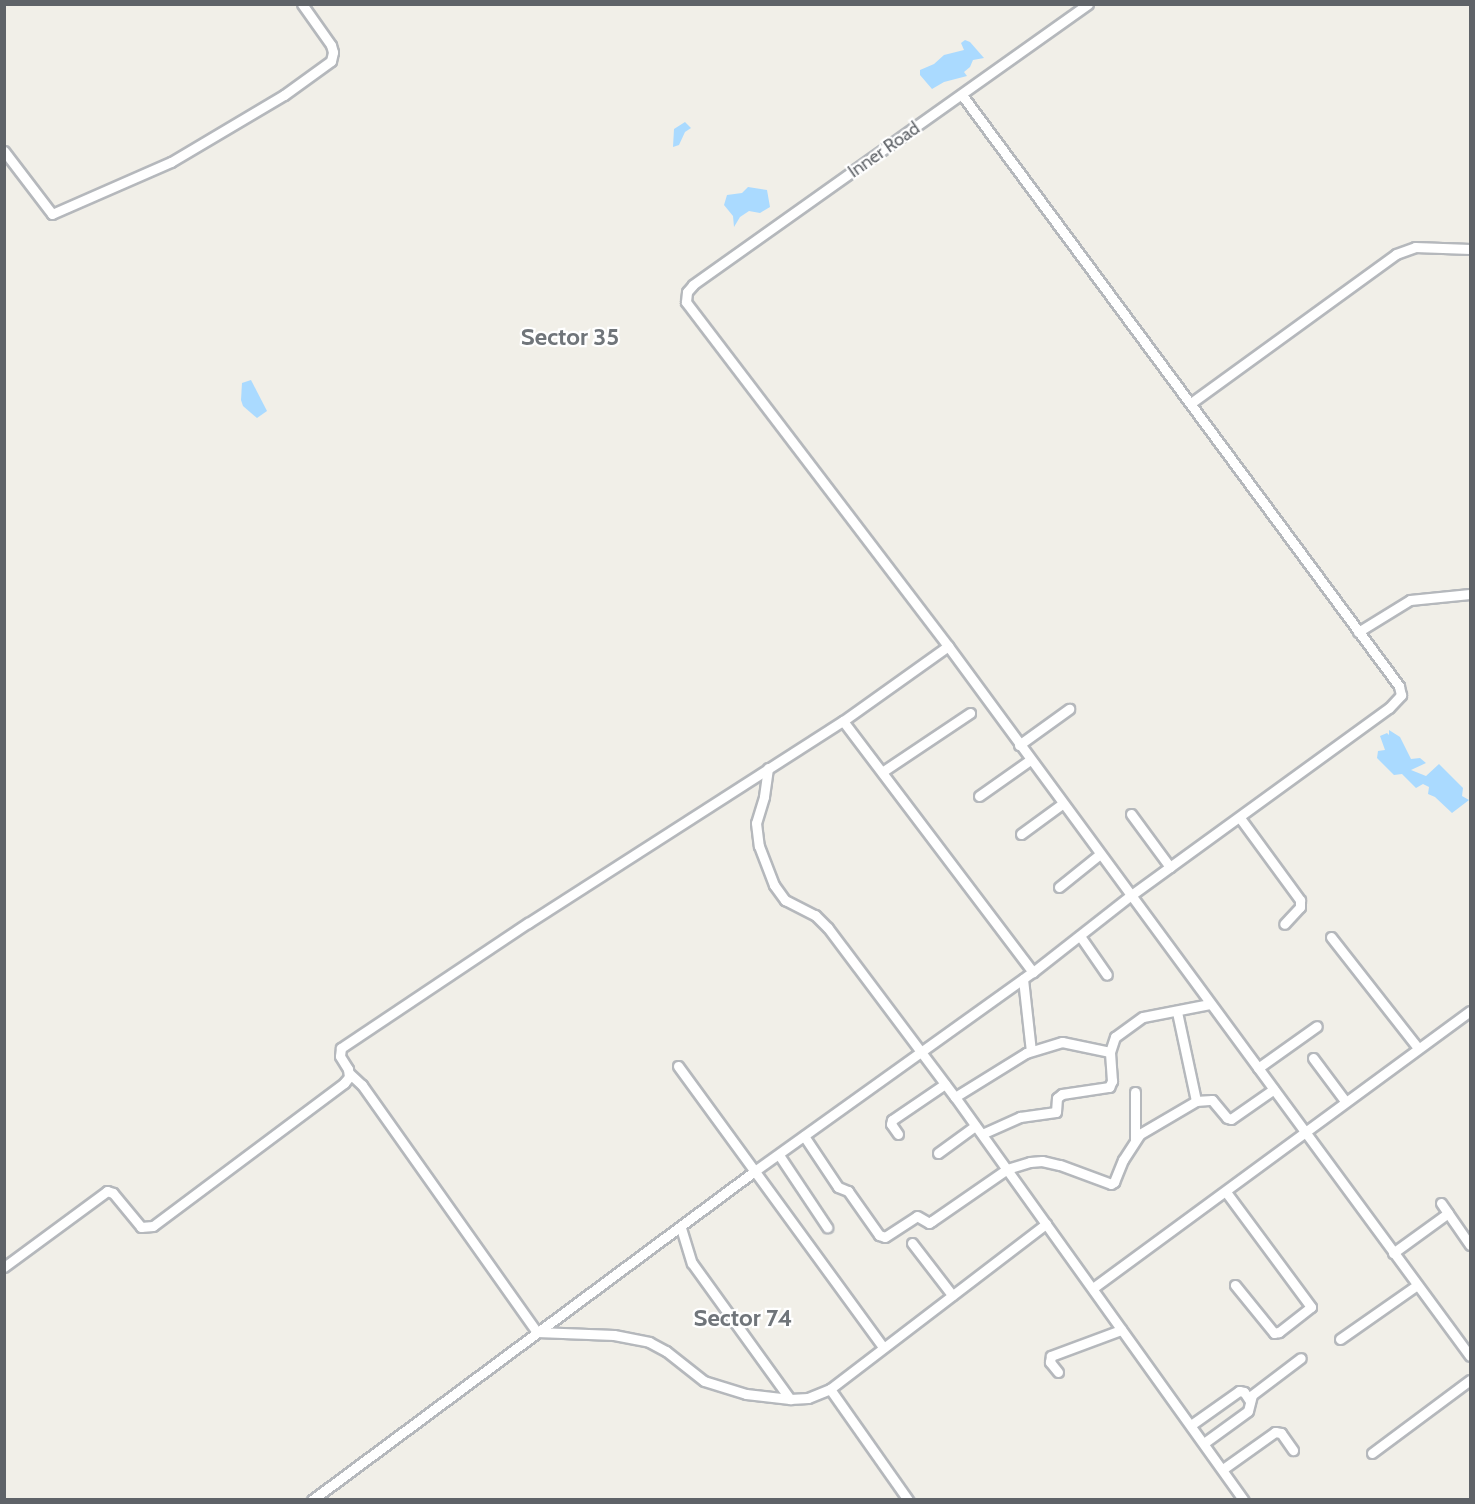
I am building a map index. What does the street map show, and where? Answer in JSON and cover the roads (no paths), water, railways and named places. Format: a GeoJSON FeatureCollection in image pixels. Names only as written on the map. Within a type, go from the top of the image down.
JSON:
{"type":"FeatureCollection","features":[{"type":"Feature","properties":{"kind":"street"},"geometry":{"type":"LineString","coordinates":[[4,150],[52,213],[171,162],[284,95],[330,61],[333,52],[331,45],[302,4]]}},
{"type":"Feature","properties":{"kind":"street","name":"Inner Road"},"geometry":{"type":"LineString","coordinates":[[948,646],[687,305],[687,292],[693,285],[1088,4]]}},
{"type":"Feature","properties":{"kind":"street"},"geometry":{"type":"LineString","coordinates":[[312,1500],[681,1228],[756,1170],[1033,972],[1130,896],[1399,700],[1402,691],[1399,686],[962,95]]}},
{"type":"Feature","properties":{"kind":"street"},"geometry":{"type":"LineString","coordinates":[[1191,403],[1396,254],[1415,247],[1470,249]]}},
{"type":"Feature","properties":{"kind":"street"},"geometry":{"type":"LineString","coordinates":[[1358,632],[1410,600],[1470,594]]}},
{"type":"Feature","properties":{"kind":"street"},"geometry":{"type":"LineString","coordinates":[[537,1332],[362,1085],[349,1073],[339,1056],[341,1048],[843,721],[948,646],[1470,1356]]}},
{"type":"Feature","properties":{"kind":"street"},"geometry":{"type":"LineString","coordinates":[[1019,745],[1069,709]]}},
{"type":"Feature","properties":{"kind":"street"},"geometry":{"type":"LineString","coordinates":[[882,772],[970,713]]}},
{"type":"Feature","properties":{"kind":"street"},"geometry":{"type":"LineString","coordinates":[[843,721],[1033,972]]}},
{"type":"Feature","properties":{"kind":"street"},"geometry":{"type":"LineString","coordinates":[[979,796],[1030,760]]}},
{"type":"Feature","properties":{"kind":"street"},"geometry":{"type":"LineString","coordinates":[[768,768],[765,792],[756,823],[759,846],[774,885],[785,900],[815,915],[828,928],[982,1134],[1244,1500]]}},
{"type":"Feature","properties":{"kind":"street"},"geometry":{"type":"LineString","coordinates":[[1021,834],[1062,804]]}},
{"type":"Feature","properties":{"kind":"street"},"geometry":{"type":"LineString","coordinates":[[1131,814],[1170,867]]}},
{"type":"Feature","properties":{"kind":"street"},"geometry":{"type":"LineString","coordinates":[[1240,818],[1300,900],[1300,907],[1284,924]]}},
{"type":"Feature","properties":{"kind":"street"},"geometry":{"type":"LineString","coordinates":[[1059,887],[1100,855]]}},
{"type":"Feature","properties":{"kind":"street"},"geometry":{"type":"LineString","coordinates":[[1080,936],[1107,975]]}},
{"type":"Feature","properties":{"kind":"street"},"geometry":{"type":"LineString","coordinates":[[1331,937],[1418,1048]]}},
{"type":"Feature","properties":{"kind":"street"},"geometry":{"type":"LineString","coordinates":[[1023,979],[1031,1051]]}},
{"type":"Feature","properties":{"kind":"street"},"geometry":{"type":"LineString","coordinates":[[982,1134],[1020,1117],[1056,1112],[1057,1098],[1062,1094],[1109,1087],[1112,1081],[1110,1052],[1113,1040],[1147,1015],[1177,1012],[1210,1004]]}},
{"type":"Feature","properties":{"kind":"street"},"geometry":{"type":"LineString","coordinates":[[1093,1288],[1470,1011]]}},
{"type":"Feature","properties":{"kind":"street"},"geometry":{"type":"LineString","coordinates":[[1177,1012],[1196,1101]]}},
{"type":"Feature","properties":{"kind":"street"},"geometry":{"type":"LineString","coordinates":[[1258,1068],[1317,1026]]}},
{"type":"Feature","properties":{"kind":"street"},"geometry":{"type":"LineString","coordinates":[[955,1097],[1031,1051],[1062,1042],[1110,1052]]}},
{"type":"Feature","properties":{"kind":"street"},"geometry":{"type":"LineString","coordinates":[[1313,1058],[1345,1101]]}},
{"type":"Feature","properties":{"kind":"street"},"geometry":{"type":"LineString","coordinates":[[678,1066],[883,1347]]}},
{"type":"Feature","properties":{"kind":"street"},"geometry":{"type":"LineString","coordinates":[[4,1267],[107,1191],[112,1193],[141,1227],[153,1226],[344,1083],[349,1078],[349,1073]]}},
{"type":"Feature","properties":{"kind":"street"},"geometry":{"type":"LineString","coordinates":[[898,1134],[891,1124],[892,1120],[945,1084]]}},
{"type":"Feature","properties":{"kind":"street"},"geometry":{"type":"LineString","coordinates":[[804,1136],[838,1187],[848,1191],[879,1235],[885,1237],[917,1216],[929,1222],[932,1221],[1007,1169],[1042,1161],[1111,1184],[1140,1134],[1196,1101],[1212,1100],[1227,1118],[1231,1119],[1274,1089]]}},
{"type":"Feature","properties":{"kind":"street"},"geometry":{"type":"LineString","coordinates":[[1135,1092],[1135,1140]]}},
{"type":"Feature","properties":{"kind":"street"},"geometry":{"type":"LineString","coordinates":[[938,1153],[975,1125]]}},
{"type":"Feature","properties":{"kind":"street"},"geometry":{"type":"LineString","coordinates":[[779,1155],[827,1227]]}},
{"type":"Feature","properties":{"kind":"street"},"geometry":{"type":"LineString","coordinates":[[1226,1192],[1311,1307],[1280,1332],[1274,1333],[1235,1285]]}},
{"type":"Feature","properties":{"kind":"street"},"geometry":{"type":"LineString","coordinates":[[1441,1203],[1470,1245]]}},
{"type":"Feature","properties":{"kind":"street"},"geometry":{"type":"LineString","coordinates":[[1393,1253],[1448,1213]]}},
{"type":"Feature","properties":{"kind":"street"},"geometry":{"type":"LineString","coordinates":[[537,1332],[614,1335],[649,1342],[666,1351],[704,1381],[746,1394],[790,1400],[808,1398],[830,1389],[1046,1224]]}},
{"type":"Feature","properties":{"kind":"street"},"geometry":{"type":"LineString","coordinates":[[681,1228],[692,1263],[790,1400]]}},
{"type":"Feature","properties":{"kind":"street"},"geometry":{"type":"LineString","coordinates":[[912,1243],[952,1295]]}},
{"type":"Feature","properties":{"kind":"street"},"geometry":{"type":"LineString","coordinates":[[1340,1339],[1417,1285]]}},
{"type":"Feature","properties":{"kind":"street"},"geometry":{"type":"LineString","coordinates":[[1058,1372],[1050,1362],[1051,1356],[1121,1330]]}},
{"type":"Feature","properties":{"kind":"street"},"geometry":{"type":"LineString","coordinates":[[1204,1443],[1248,1411],[1251,1395],[1301,1358]]}},
{"type":"Feature","properties":{"kind":"street"},"geometry":{"type":"LineString","coordinates":[[1372,1453],[1470,1380]]}},
{"type":"Feature","properties":{"kind":"street"},"geometry":{"type":"LineString","coordinates":[[830,1389],[908,1500]]}},
{"type":"Feature","properties":{"kind":"street"},"geometry":{"type":"LineString","coordinates":[[1191,1425],[1239,1391],[1244,1392],[1250,1401]]}},
{"type":"Feature","properties":{"kind":"street"},"geometry":{"type":"LineString","coordinates":[[1223,1469],[1275,1432],[1281,1433],[1293,1450]]}},
{"type":"Feature","properties":{"kind":"water"},"geometry":{"type":"Polygon","coordinates":[[[965,40],[970,42],[984,58],[973,60],[964,72],[967,76],[944,82],[932,89],[920,75],[920,70],[934,64],[944,55],[964,50],[961,43],[965,40]]]}},
{"type":"Feature","properties":{"kind":"water"},"geometry":{"type":"Polygon","coordinates":[[[685,122],[691,128],[685,132],[679,145],[673,147],[674,129],[685,122]]]}},
{"type":"Feature","properties":{"kind":"water"},"geometry":{"type":"Polygon","coordinates":[[[748,187],[767,190],[770,207],[760,213],[749,211],[740,217],[734,227],[733,216],[724,205],[727,195],[742,193],[748,187]]]}},
{"type":"Feature","properties":{"kind":"water"},"geometry":{"type":"Polygon","coordinates":[[[251,380],[267,411],[257,418],[243,406],[241,400],[242,383],[251,380]]]}},
{"type":"Feature","properties":{"kind":"water"},"geometry":{"type":"Polygon","coordinates":[[[1389,730],[1400,737],[1411,759],[1420,758],[1426,763],[1411,770],[1426,776],[1439,764],[1463,788],[1462,796],[1469,800],[1452,813],[1435,797],[1428,794],[1429,787],[1423,784],[1416,788],[1402,774],[1394,775],[1377,758],[1378,751],[1385,750],[1380,736],[1387,733],[1389,735],[1389,730]]]}},
{"type":"Feature","properties":{"kind":"district","name":"Sector 35"},"geometry":{"type":"Point","coordinates":[570,337]}},
{"type":"Feature","properties":{"kind":"district","name":"Sector 74"},"geometry":{"type":"Point","coordinates":[743,1318]}}]}
